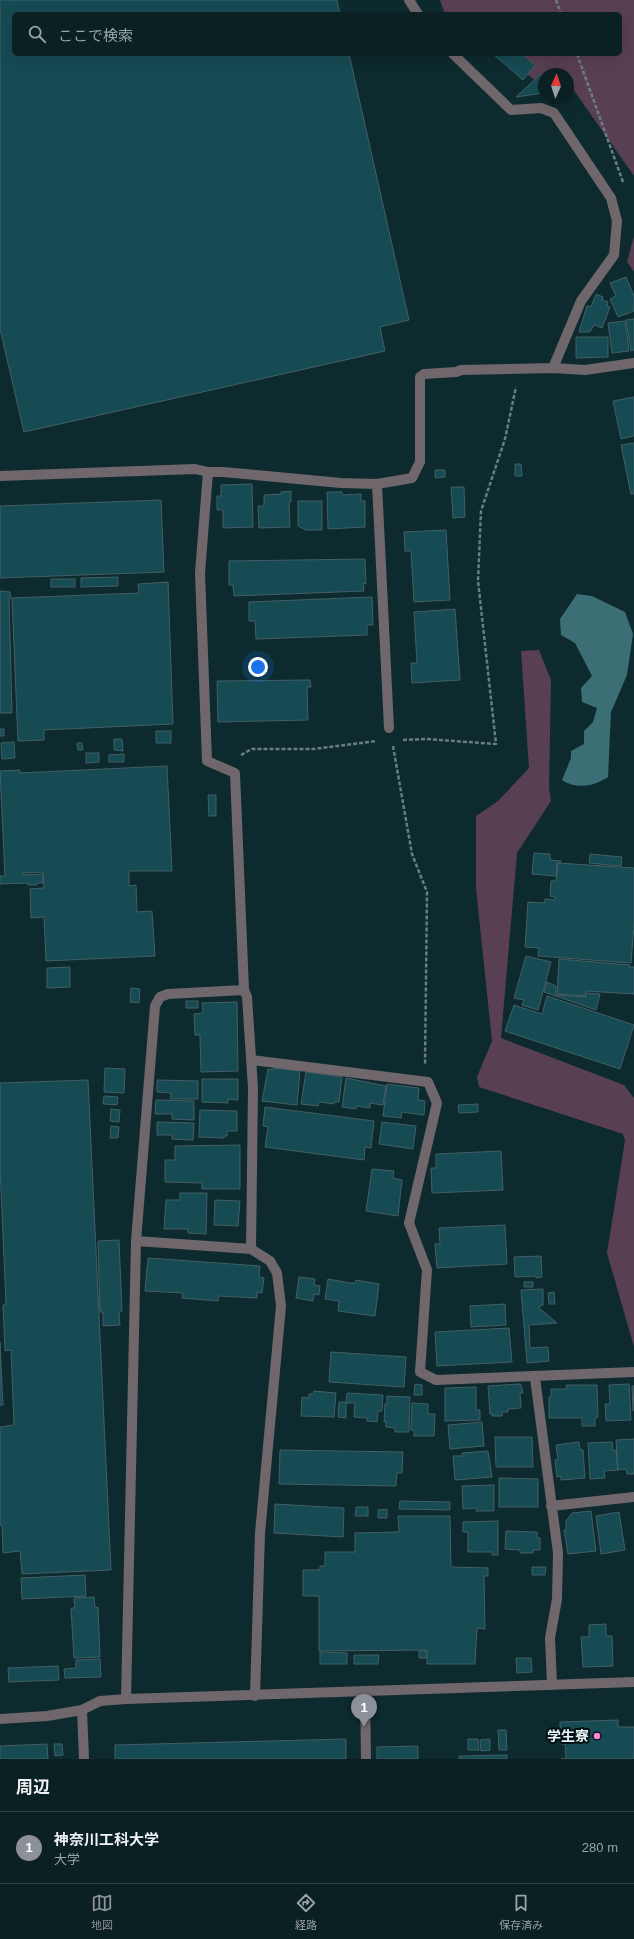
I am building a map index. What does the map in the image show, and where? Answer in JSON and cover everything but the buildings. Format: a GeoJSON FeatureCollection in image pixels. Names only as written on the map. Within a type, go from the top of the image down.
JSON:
{"type":"FeatureCollection","features":[{"type":"Feature","properties":{"kind":"street"},"geometry":{"type":"LineString","coordinates":[[409,0],[417,12]]}},
{"type":"Feature","properties":{"kind":"street"},"geometry":{"type":"LineString","coordinates":[[455,56],[511,110],[541,108],[554,113],[611,198],[617,222],[614,255],[581,301],[553,368]]}},
{"type":"Feature","properties":{"kind":"street"},"geometry":{"type":"LineString","coordinates":[[0,476],[195,469],[208,472],[223,472],[340,483],[377,484],[412,478],[420,462],[420,377],[424,374],[456,372],[461,370],[553,368],[585,370],[634,363]]}},
{"type":"Feature","properties":{"kind":"street"},"geometry":{"type":"LineString","coordinates":[[208,472],[200,573],[207,761],[235,773],[245,976],[244,990],[247,997],[252,1060],[251,1249]]}},
{"type":"Feature","properties":{"kind":"street"},"geometry":{"type":"LineString","coordinates":[[377,484],[389,728]]}},
{"type":"Feature","properties":{"kind":"street"},"geometry":{"type":"LineString","coordinates":[[126,1700],[136,1241],[155,1006],[160,997],[168,994],[244,990]]}},
{"type":"Feature","properties":{"kind":"street"},"geometry":{"type":"LineString","coordinates":[[252,1060],[428,1082],[437,1103],[409,1222],[427,1270],[420,1372],[436,1380],[535,1378],[634,1372]]}},
{"type":"Feature","properties":{"kind":"street"},"geometry":{"type":"LineString","coordinates":[[136,1241],[251,1249],[270,1261],[277,1273],[282,1306],[260,1533],[256,1696]]}},
{"type":"Feature","properties":{"kind":"street"},"geometry":{"type":"LineString","coordinates":[[535,1378],[558,1553],[557,1599],[550,1638],[552,1685]]}},
{"type":"Feature","properties":{"kind":"street"},"geometry":{"type":"LineString","coordinates":[[551,1506],[634,1497]]}},
{"type":"Feature","properties":{"kind":"street"},"geometry":{"type":"LineString","coordinates":[[0,1719],[47,1716],[82,1710],[100,1702],[126,1700],[634,1682]]}},
{"type":"Feature","properties":{"kind":"street"},"geometry":{"type":"LineString","coordinates":[[365,1692],[366,1759]]}},
{"type":"Feature","properties":{"kind":"street"},"geometry":{"type":"LineString","coordinates":[[82,1710],[84,1759]]}},
{"type":"Feature","properties":{"kind":"path"},"geometry":{"type":"LineString","coordinates":[[556,0],[561,12]]}},
{"type":"Feature","properties":{"kind":"path"},"geometry":{"type":"LineString","coordinates":[[578,56],[617,160],[626,189]]}},
{"type":"Feature","properties":{"kind":"path"},"geometry":{"type":"LineString","coordinates":[[396,741],[426,739],[496,744],[478,581],[481,511],[506,439],[520,369]]}},
{"type":"Feature","properties":{"kind":"path"},"geometry":{"type":"LineString","coordinates":[[392,740],[412,854],[427,892],[425,1081]]}},
{"type":"Feature","properties":{"kind":"path"},"geometry":{"type":"LineString","coordinates":[[226,768],[230,761],[252,749],[314,749],[382,741]]}},
{"type":"Feature","properties":{"kind":"shaded area"},"geometry":{"type":"Polygon","coordinates":[[[440,0],[634,0],[634,176],[574,91],[574,68],[538,68],[538,82],[503,56],[622,56],[622,12],[444,12],[440,0]]]}},
{"type":"Feature","properties":{"kind":"shaded area"},"geometry":{"type":"Polygon","coordinates":[[[634,236],[634,272],[627,262],[634,236]]]}},
{"type":"Feature","properties":{"kind":"shaded area"},"geometry":{"type":"Polygon","coordinates":[[[539,650],[551,680],[549,788],[551,801],[517,853],[501,1038],[624,1085],[634,1098],[634,1347],[607,1253],[625,1140],[623,1134],[479,1087],[477,1077],[492,1041],[476,889],[476,816],[498,801],[529,768],[521,651],[539,650]]]}},
{"type":"Feature","properties":{"kind":"water"},"geometry":{"type":"Polygon","coordinates":[[[577,594],[592,596],[625,612],[633,634],[627,675],[611,712],[608,777],[597,783],[585,786],[574,785],[562,780],[571,758],[571,751],[584,744],[584,731],[593,722],[597,708],[582,702],[581,688],[592,676],[575,643],[561,635],[560,619],[577,594]]]}},
{"type":"Feature","properties":{"kind":"place","name":"神奈川工科大学"},"geometry":{"type":"Point","coordinates":[364,1727]}},
{"type":"Feature","properties":{"kind":"place","name":"学生寮"},"geometry":{"type":"Point","coordinates":[597,1736]}}]}
